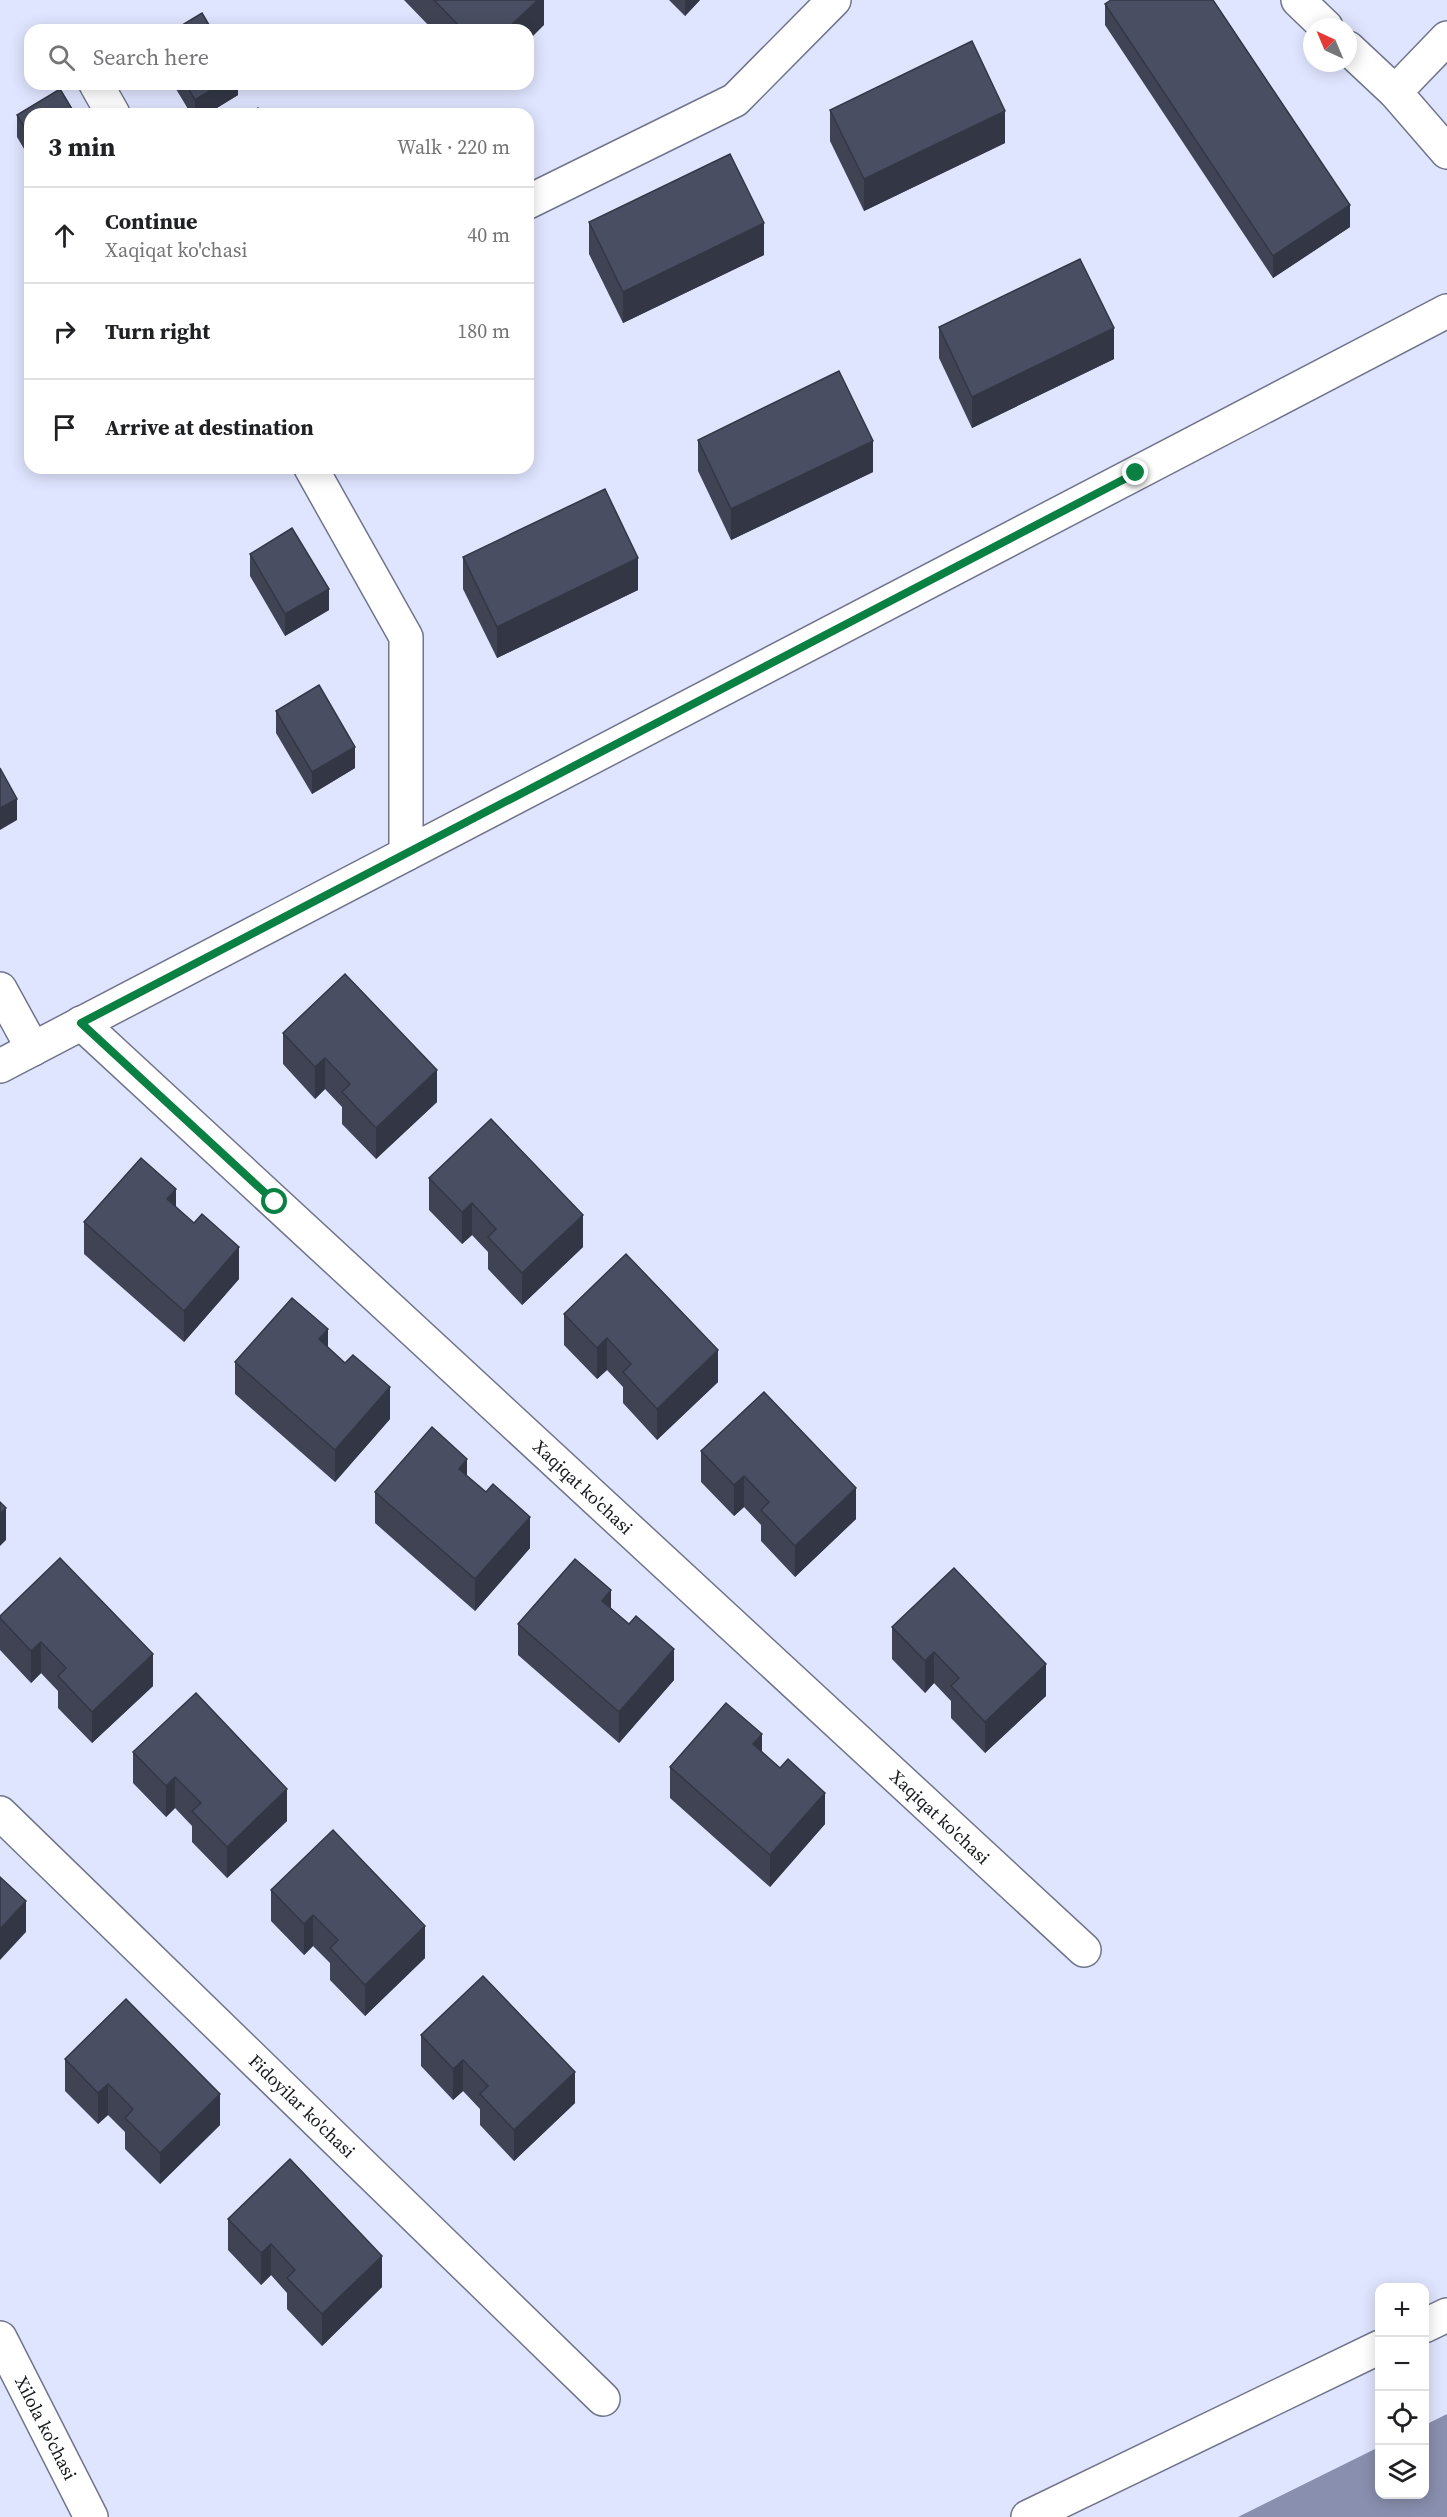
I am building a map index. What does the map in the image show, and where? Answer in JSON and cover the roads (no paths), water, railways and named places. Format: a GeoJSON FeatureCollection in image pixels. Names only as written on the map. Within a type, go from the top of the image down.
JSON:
{"type":"FeatureCollection","features":[{"type":"Feature","properties":{"kind":"street"},"geometry":{"type":"LineString","coordinates":[[534,199],[735,100],[834,0]]}},
{"type":"Feature","properties":{"kind":"street"},"geometry":{"type":"LineString","coordinates":[[1298,0],[1317,18]]}},
{"type":"Feature","properties":{"kind":"street"},"geometry":{"type":"LineString","coordinates":[[1395,92],[1447,38]]}},
{"type":"Feature","properties":{"kind":"street"},"geometry":{"type":"LineString","coordinates":[[1357,56],[1395,92],[1447,152]]}},
{"type":"Feature","properties":{"kind":"street"},"geometry":{"type":"LineString","coordinates":[[99,90],[110,108]]}},
{"type":"Feature","properties":{"kind":"street"},"geometry":{"type":"LineString","coordinates":[[0,1066],[1447,311]]}},
{"type":"Feature","properties":{"kind":"street"},"geometry":{"type":"LineString","coordinates":[[314,474],[406,637],[406,854]]}},
{"type":"Feature","properties":{"kind":"street"},"geometry":{"type":"LineString","coordinates":[[0,989],[33,1049]]}},
{"type":"Feature","properties":{"kind":"street","name":"Xaqiqat ko'chasi"},"geometry":{"type":"LineString","coordinates":[[81,1023],[1084,1950]]}},
{"type":"Feature","properties":{"kind":"street","name":"Fidoyilar ko'chasi"},"geometry":{"type":"LineString","coordinates":[[0,1813],[603,2399]]}},
{"type":"Feature","properties":{"kind":"street"},"geometry":{"type":"LineString","coordinates":[[1429,2324],[1447,2315]]}},
{"type":"Feature","properties":{"kind":"street","name":"Xilola ko'chasi"},"geometry":{"type":"LineString","coordinates":[[0,2338],[91,2517]]}},
{"type":"Feature","properties":{"kind":"street"},"geometry":{"type":"LineString","coordinates":[[1028,2517],[1375,2350]]}},
{"type":"Feature","properties":{"kind":"water"},"geometry":{"type":"Polygon","coordinates":[[[1447,2414],[1447,2517],[1238,2517],[1375,2449],[1375,2499],[1429,2499],[1429,2423],[1447,2414]]]}}]}
